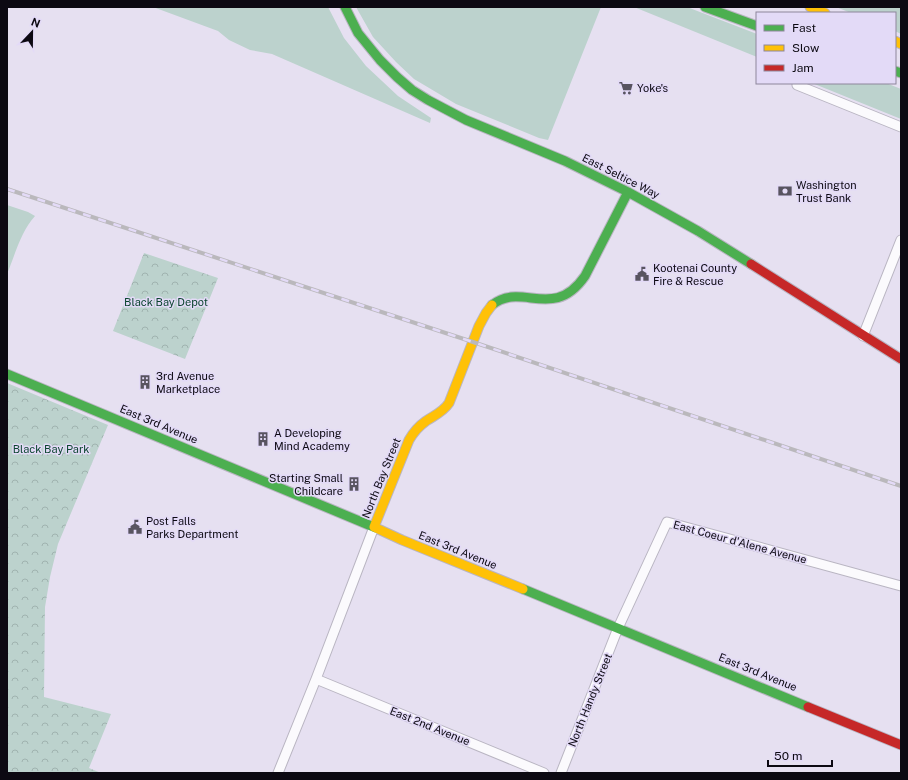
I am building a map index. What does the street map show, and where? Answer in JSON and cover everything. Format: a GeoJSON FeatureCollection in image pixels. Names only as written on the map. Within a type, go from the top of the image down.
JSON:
{"type":"FeatureCollection","features":[{"type":"Feature","properties":{"kind":"main road","name":"East Seltice Way"},"geometry":{"type":"LineString","coordinates":[[344,7],[358,33],[380,60],[412,90],[466,120],[565,161],[628,192],[698,230],[901,359]]}},
{"type":"Feature","properties":{"kind":"main road"},"geometry":{"type":"LineString","coordinates":[[705,7],[756,26]]}},
{"type":"Feature","properties":{"kind":"main road"},"geometry":{"type":"LineString","coordinates":[[812,7],[823,12]]}},
{"type":"Feature","properties":{"kind":"main road","name":"North Bay Street"},"geometry":{"type":"LineString","coordinates":[[374,527],[412,434],[419,427],[445,410],[481,323],[488,310],[494,303],[506,297],[519,296],[537,300],[550,300],[564,296],[572,291],[580,284],[585,276],[628,192]]}},
{"type":"Feature","properties":{"kind":"main road","name":"East 3rd Avenue"},"geometry":{"type":"LineString","coordinates":[[7,374],[402,540],[901,745]]}},
{"type":"Feature","properties":{"kind":"street"},"geometry":{"type":"LineString","coordinates":[[797,85],[901,127]]}},
{"type":"Feature","properties":{"kind":"street"},"geometry":{"type":"LineString","coordinates":[[863,336],[901,240]]}},
{"type":"Feature","properties":{"kind":"street","name":"East Coeur d'Alene Avenue"},"geometry":{"type":"LineString","coordinates":[[618,628],[668,522],[901,586]]}},
{"type":"Feature","properties":{"kind":"street","name":"North Bay Street"},"geometry":{"type":"LineString","coordinates":[[278,773],[316,679],[374,527]]}},
{"type":"Feature","properties":{"kind":"street","name":"North Handy Street"},"geometry":{"type":"LineString","coordinates":[[561,773],[618,628]]}},
{"type":"Feature","properties":{"kind":"street","name":"East 2nd Avenue"},"geometry":{"type":"LineString","coordinates":[[316,679],[544,773]]}},
{"type":"Feature","properties":{"kind":"green space"},"geometry":{"type":"Polygon","coordinates":[[[153,7],[328,7],[344,38],[366,66],[398,96],[431,118],[430,123],[272,54],[250,50],[229,40],[218,31],[153,7]]]}},
{"type":"Feature","properties":{"kind":"green space"},"geometry":{"type":"Polygon","coordinates":[[[356,7],[601,7],[548,140],[539,138],[456,104],[414,79],[373,37],[356,7]]]}},
{"type":"Feature","properties":{"kind":"green space"},"geometry":{"type":"Polygon","coordinates":[[[634,7],[687,7],[756,34],[756,57],[634,7]]]}},
{"type":"Feature","properties":{"kind":"green space"},"geometry":{"type":"Polygon","coordinates":[[[836,7],[901,7],[901,34],[896,32],[896,12],[848,12],[836,7]]]}},
{"type":"Feature","properties":{"kind":"green space"},"geometry":{"type":"Polygon","coordinates":[[[814,84],[888,84],[901,89],[901,119],[814,84]]]}},
{"type":"Feature","properties":{"kind":"green space"},"geometry":{"type":"Polygon","coordinates":[[[7,205],[35,216],[22,236],[7,274],[7,205]]]}},
{"type":"Feature","properties":{"kind":"green space","name":"Black Bay Depot"},"geometry":{"type":"Polygon","coordinates":[[[144,253],[218,278],[185,359],[113,331],[144,253]]]}},
{"type":"Feature","properties":{"kind":"green space","name":"Black Bay Park"},"geometry":{"type":"Polygon","coordinates":[[[7,383],[108,425],[58,544],[45,607],[44,697],[111,714],[89,768],[101,773],[7,773],[7,383]]]}},
{"type":"Feature","properties":{"kind":"railway"},"geometry":{"type":"LineString","coordinates":[[7,189],[473,342],[901,486]]}},
{"type":"Feature","properties":{"kind":"traffic: fast"},"geometry":{"type":"LineString","coordinates":[[345,7],[358,33],[380,60],[412,90],[466,120],[565,161],[628,192],[698,231],[751,264]]}},
{"type":"Feature","properties":{"kind":"traffic: fast"},"geometry":{"type":"LineString","coordinates":[[705,7],[756,26]]}},
{"type":"Feature","properties":{"kind":"traffic: fast"},"geometry":{"type":"LineString","coordinates":[[896,71],[901,73]]}},
{"type":"Feature","properties":{"kind":"traffic: fast"},"geometry":{"type":"LineString","coordinates":[[492,305],[503,299],[515,297],[538,299],[561,297],[573,289],[585,276],[628,192]]}},
{"type":"Feature","properties":{"kind":"traffic: fast"},"geometry":{"type":"LineString","coordinates":[[7,374],[376,528]]}},
{"type":"Feature","properties":{"kind":"traffic: fast"},"geometry":{"type":"LineString","coordinates":[[523,589],[808,707]]}},
{"type":"Feature","properties":{"kind":"traffic: slow"},"geometry":{"type":"LineString","coordinates":[[810,7],[822,12]]}},
{"type":"Feature","properties":{"kind":"traffic: slow"},"geometry":{"type":"LineString","coordinates":[[896,42],[901,44]]}},
{"type":"Feature","properties":{"kind":"traffic: slow"},"geometry":{"type":"LineString","coordinates":[[374,527],[409,440],[421,425],[441,411],[449,403],[479,326],[492,305]]}},
{"type":"Feature","properties":{"kind":"traffic: slow"},"geometry":{"type":"LineString","coordinates":[[376,528],[523,589]]}},
{"type":"Feature","properties":{"kind":"traffic: jam"},"geometry":{"type":"LineString","coordinates":[[751,264],[901,359]]}},
{"type":"Feature","properties":{"kind":"traffic: jam"},"geometry":{"type":"LineString","coordinates":[[808,707],[901,745]]}},
{"type":"Feature","properties":{"kind":"place","name":"Yoke's"},"geometry":{"type":"Point","coordinates":[626,88]}},
{"type":"Feature","properties":{"kind":"place","name":"Washington Trust Bank"},"geometry":{"type":"Point","coordinates":[785,191]}},
{"type":"Feature","properties":{"kind":"place","name":"Kootenai County Fire & Rescue"},"geometry":{"type":"Point","coordinates":[642,274]}},
{"type":"Feature","properties":{"kind":"place","name":"3rd Avenue Marketplace"},"geometry":{"type":"Point","coordinates":[145,382]}},
{"type":"Feature","properties":{"kind":"place","name":"A Developing Mind Academy"},"geometry":{"type":"Point","coordinates":[263,439]}},
{"type":"Feature","properties":{"kind":"place","name":"Starting Small Childcare"},"geometry":{"type":"Point","coordinates":[354,484]}},
{"type":"Feature","properties":{"kind":"place","name":"Post Falls Parks Department"},"geometry":{"type":"Point","coordinates":[135,527]}}]}
